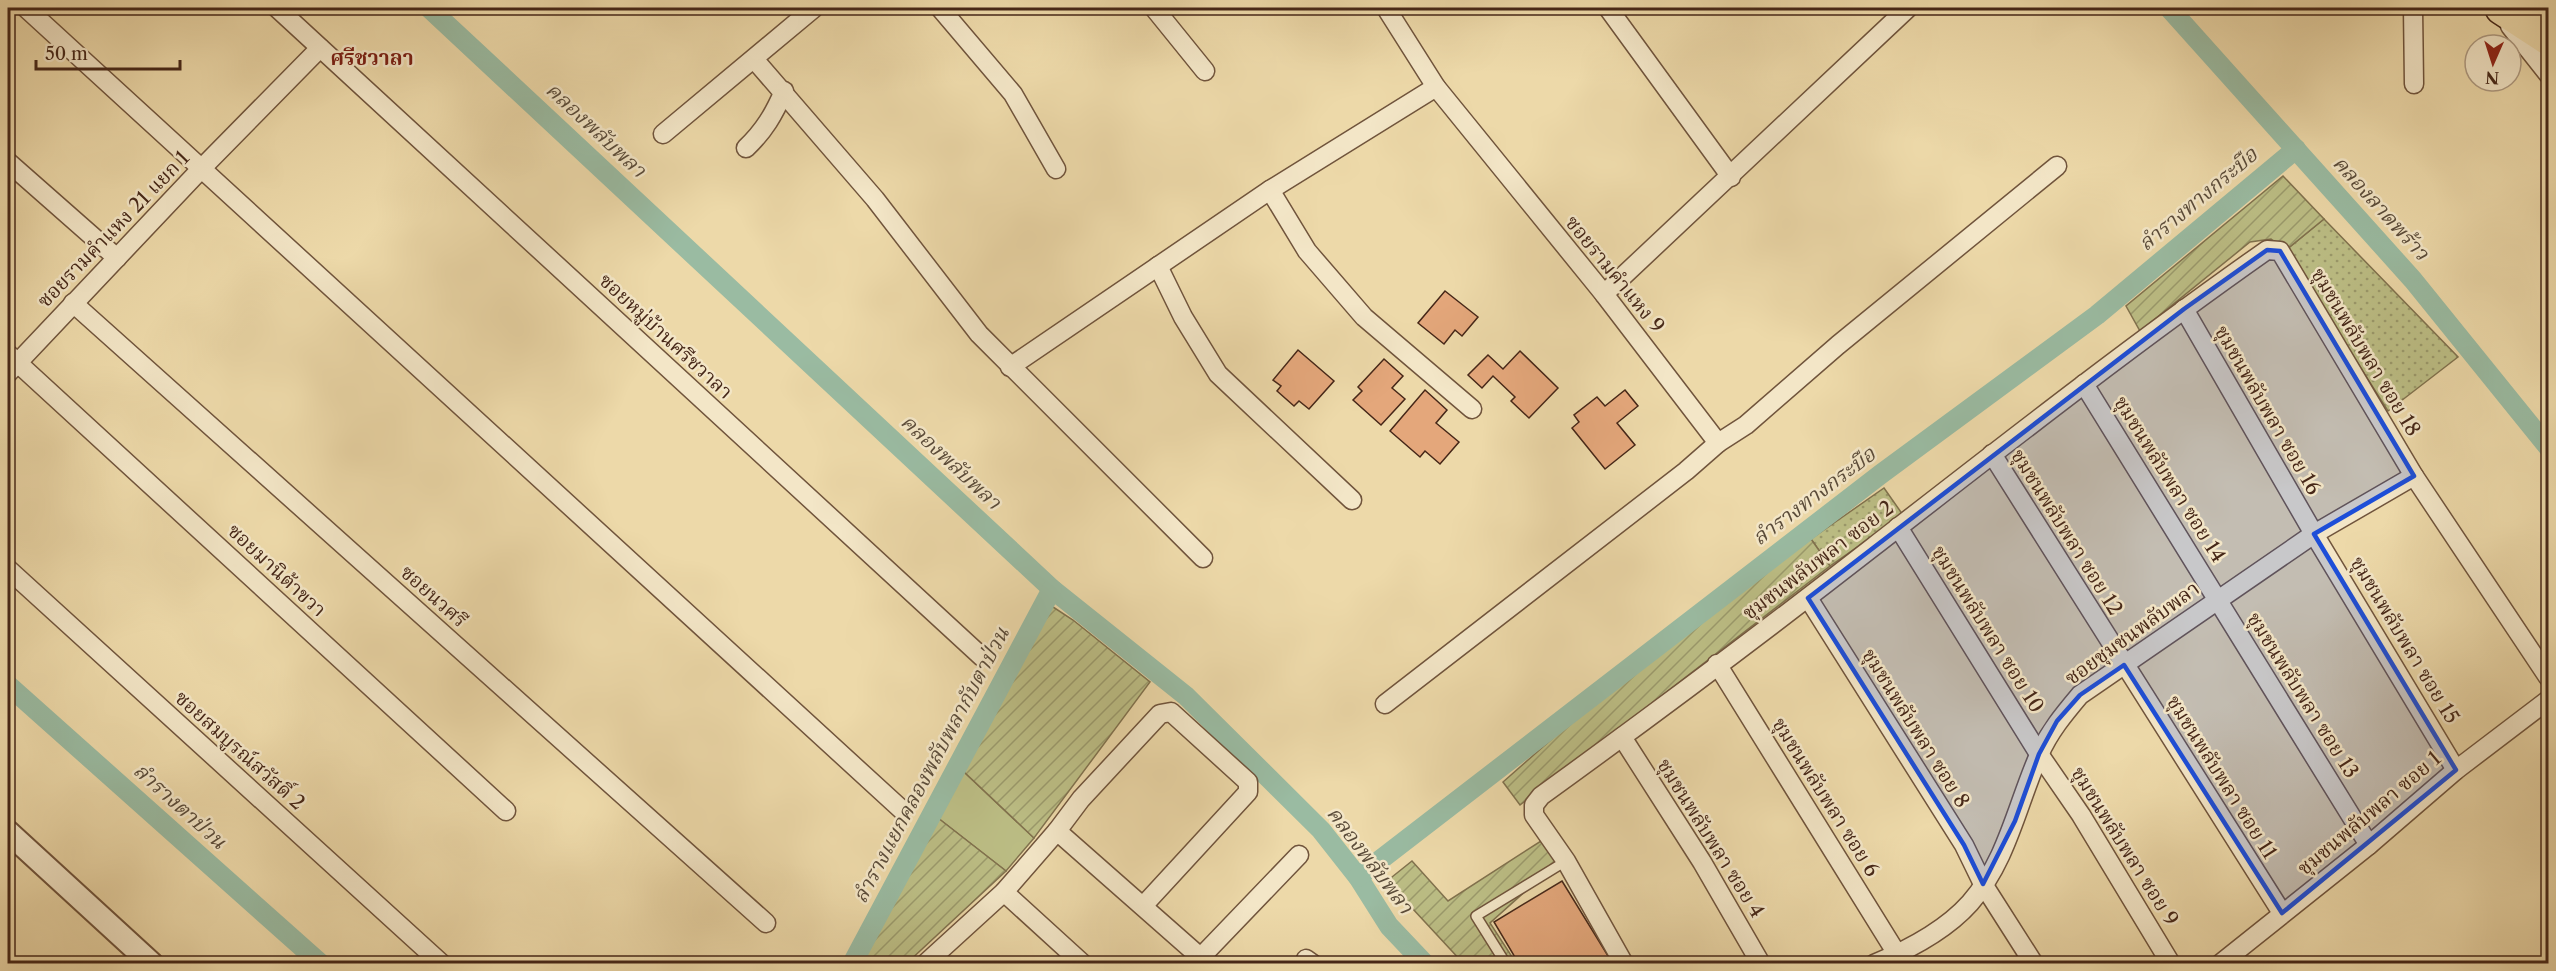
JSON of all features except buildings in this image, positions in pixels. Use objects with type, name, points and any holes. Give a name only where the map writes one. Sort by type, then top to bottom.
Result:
[{"type":"highway","points":[[2502,8],[2548,38]]},
{"type":"street","points":[[26,8],[902,810]]},
{"type":"street","name":"ซอยหมู่บ้านศรีชวาลา","points":[[277,8],[982,657]]},
{"type":"street","points":[[663,134],[814,8]]},
{"type":"street","points":[[940,8],[1013,94],[1056,169]]},
{"type":"street","points":[[1154,8],[1205,71]]},
{"type":"street","name":"ซอยรามคำแหง 9","points":[[1386,8],[1437,87],[1604,294],[1718,443]]},
{"type":"street","points":[[1608,8],[1731,177]]},
{"type":"street","points":[[1604,294],[1731,177],[1908,8]]},
{"type":"street","points":[[2414,8],[2414,84]]},
{"type":"street","points":[[2493,8],[2530,48],[2548,74]]},
{"type":"street","name":"ซอยรามคำแหง 21 แยก 1","points":[[11,363],[73,303],[320,48]]},
{"type":"street","points":[[754,59],[784,91],[910,242],[979,334],[1203,558]]},
{"type":"street","points":[[1010,367],[1270,190],[1437,87]]},
{"type":"street","points":[[746,148],[762,133],[784,91]]},
{"type":"street","points":[[8,162],[117,258]]},
{"type":"street","points":[[1385,704],[1677,478],[1718,443],[1746,425],[1838,345],[2057,166]]},
{"type":"street","points":[[1270,190],[1307,251],[1364,317],[1472,409]]},
{"type":"street","name":"ชุมชนพลับพลา ซอย 2","points":[[1624,963],[1566,861],[1534,815],[1534,805],[1541,796],[1808,598],[1992,454],[2184,309],[2267,250],[2280,251]]},
{"type":"street","name":"ชุมชนพลับพลา ซอย 18","points":[[2280,251],[2414,476],[2548,677]]},
{"type":"street","points":[[1158,266],[1183,317],[1218,374],[1352,500]]},
{"type":"street","name":"ซอยนวศรี","points":[[73,303],[766,923]]},
{"type":"street","name":"ชุมชนพลับพลา ซอย 16","points":[[2184,309],[2314,534]]},
{"type":"street","name":"ซอยมานิต้าขวา","points":[[11,363],[506,811]]},
{"type":"street","name":"ชุมชนพลับพลา ซอย 14","points":[[2084,384],[2217,599]]},
{"type":"street","name":"ชุมชนพลับพลา ซอย 12","points":[[1992,454],[2124,665]]},
{"type":"street","name":"ซอยชุมชนพลับพลา","points":[[1874,963],[1897,954],[1940,929],[1970,904],[1995,866],[2015,821],[2039,754],[2057,721],[2080,695],[2314,534],[2414,476]]},
{"type":"street","name":"ชุมชนพลับพลา ซอย 10","points":[[1898,527],[2039,754]]},
{"type":"street","name":"ชุมชนพลับพลา ซอย 15","points":[[2314,534],[2456,770]]},
{"type":"street","name":"ซอยสมบูรณ์สวัสดิ์ 2","points":[[8,569],[442,963]]},
{"type":"street","name":"ชุมชนพลับพลา ซอย 8","points":[[1808,598],[1964,845],[1983,884],[2034,963]]},
{"type":"street","name":"ชุมชนพลับพลา ซอย 13","points":[[2217,599],[2369,845]]},
{"type":"street","name":"ชุมชนพลับพลา ซอย 6","points":[[1717,664],[1897,954]]},
{"type":"street","name":"ชุมชนพลับพลา ซอย 11","points":[[2124,665],[2282,913]]},
{"type":"street","name":"ชุมชนพลับพลา ซอย 1","points":[[2220,963],[2369,845],[2456,770],[2548,700]]},
{"type":"street","points":[[925,963],[1004,892],[1057,831],[1081,799],[1160,714],[1171,712],[1248,782],[1248,792],[1143,906]]},
{"type":"street","name":"ชุมชนพลับพลา ซอย 4","points":[[1622,737],[1702,862],[1761,963]]},
{"type":"street","name":"ชุมชนพลับพลา ซอย 9","points":[[2039,754],[2081,815],[2171,963]]},
{"type":"street","points":[[1057,831],[1205,960],[1299,855]]},
{"type":"street","points":[[8,834],[152,963]]},
{"type":"street","points":[[1004,892],[1083,963]]},
{"type":"lane","points":[[1506,963],[1476,916],[1566,861]]},
{"type":"highlighted area","points":[[2267,250],[2280,251],[2414,476],[2314,534],[2456,770],[2282,913],[2124,665],[2080,695],[2057,721],[2039,754],[2015,821],[1983,884],[1964,845],[1808,598],[2184,309]]},
{"type":"green space","points":[[2283,176],[2324,219],[2286,250],[2271,239],[2250,242],[2140,331],[2126,306]]},
{"type":"green space","points":[[2324,219],[2458,357],[2388,411],[2286,250]]},
{"type":"green space","points":[[1884,488],[1903,515],[1830,566],[1811,539]]},
{"type":"green space","points":[[1811,539],[1830,566],[1520,805],[1503,782],[1604,693]]},
{"type":"green space","points":[[1050,605],[1073,620],[1150,682],[1034,838],[962,770]]},
{"type":"green space","points":[[962,770],[1034,838],[1006,871],[938,818]]},
{"type":"green space","points":[[938,818],[1006,871],[907,963],[861,963]]},
{"type":"green space","points":[[1541,841],[1559,861],[1490,923],[1516,963],[1463,963],[1387,881],[1412,861],[1448,901]]},
{"type":"waterway","name":"คลองพลับพลา","points":[[429,8],[1052,589],[1186,696],[1321,830],[1358,877],[1389,926],[1425,964]]},
{"type":"waterway","name":"คลองลาดพร้าว","points":[[2169,8],[2413,280],[2548,447]]},
{"type":"waterway","name":"ลำรางทางกระบือ","points":[[1358,877],[1881,474],[2097,315],[2296,149]]},
{"type":"waterway","name":"ลำรางแยกคลองพลับพลากับตาป่วน","points":[[852,964],[1052,589]]},
{"type":"waterway","name":"ลำรางตาป่วน","points":[[8,685],[321,964]]},
{"type":"district","name":"ศรีชวาลา","points":[[372,58]]}]
